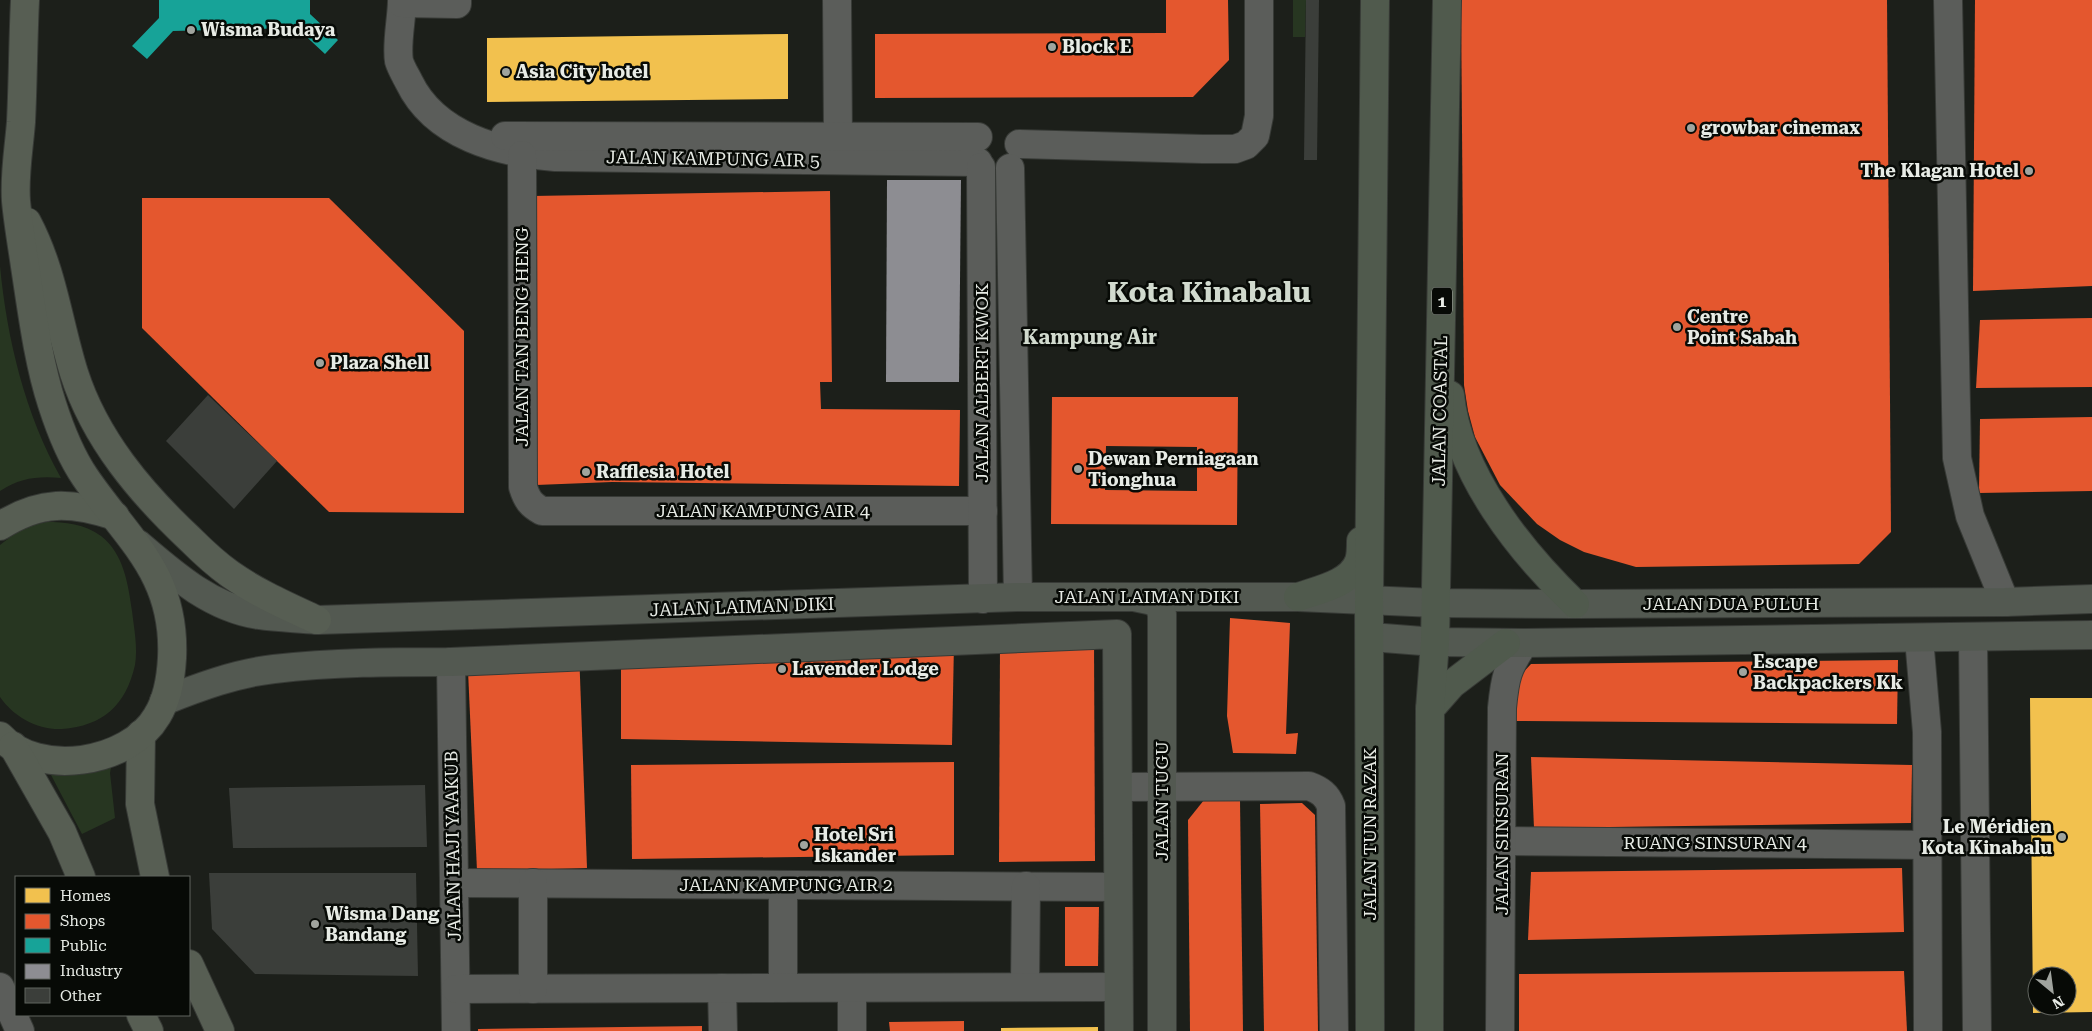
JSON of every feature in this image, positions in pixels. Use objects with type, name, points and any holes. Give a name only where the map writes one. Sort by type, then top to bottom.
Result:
[{"type":"highway","points":[[1371,637],[1369,599],[1375,0]]},
{"type":"highway","name":"JALAN COASTAL","points":[[1435,642],[1448,0]]},
{"type":"highway","points":[[1442,308],[1451,405],[1466,456],[1511,534],[1551,581],[1575,604]]},
{"type":"highway","points":[[1298,597],[1333,585],[1355,569],[1359,560],[1370,462]]},
{"type":"highway","name":"JALAN TUN RAZAK","points":[[1370,1031],[1371,637]]},
{"type":"highway","points":[[1429,1031],[1430,709],[1435,642]]},
{"type":"highway","points":[[1430,709],[1452,684],[1515,643]]},
{"type":"main road","points":[[7,741],[30,756],[44,760],[77,762],[96,757],[124,745],[141,734],[156,718],[164,701],[172,658],[170,628],[164,594],[150,563],[137,542],[84,475],[63,436],[51,402],[31,307],[16,201],[25,0]]},
{"type":"main road","points":[[16,201],[41,248],[74,373],[89,413],[135,482],[165,516],[228,573],[255,590],[317,620]]},
{"type":"main road","points":[[0,526],[21,514],[51,506],[83,506],[115,516]]},
{"type":"main road","points":[[141,734],[140,804],[155,876]]},
{"type":"main road","points":[[7,741],[62,832],[82,876]]},
{"type":"main road","points":[[190,966],[220,1031]]},
{"type":"main road","points":[[142,1016],[149,1031]]},
{"type":"street","points":[[402,2],[456,4],[456,0]]},
{"type":"street","points":[[837,0],[838,137]]},
{"type":"street","points":[[454,128],[522,137],[838,137],[979,155],[995,172],[1015,156],[1203,148],[1235,149],[1246,145],[1255,136],[1259,116],[1259,0]]},
{"type":"street","points":[[1948,0],[1957,458],[1970,516],[2005,602]]},
{"type":"street","name":"JALAN KAMPUNG AIR 5","points":[[402,2],[399,61],[414,94],[426,109],[439,120],[497,149],[522,155],[555,157],[979,155]]},
{"type":"street","points":[[979,155],[988,128],[1001,127],[1012,133],[1015,156]]},
{"type":"street","name":"JALAN TAN BENG HENG","points":[[522,155],[523,487],[530,504],[542,512]]},
{"type":"street","name":"JALAN ALBERT KWOK","points":[[979,155],[983,599]]},
{"type":"street","name":"JALAN ALBERT KWOK","points":[[1015,156],[1018,597]]},
{"type":"street","name":"JALAN KAMPUNG AIR 4","points":[[542,512],[983,511]]},
{"type":"street","name":"JALAN LAIMAN DIKI","points":[[137,542],[180,581],[217,601],[258,615],[317,620],[1018,597],[1128,596],[1369,599]]},
{"type":"street","name":"JALAN TUGU","points":[[1128,596],[1158,602],[1162,614],[1162,1031]]},
{"type":"street","name":"JALAN DUA PULUH","points":[[1369,599],[1435,603],[1575,604],[2005,602],[2092,599]]},
{"type":"street","name":"JALAN LAIMAN DIKI","points":[[164,701],[206,684],[273,669],[359,663],[451,662],[1117,634],[1118,787]]},
{"type":"street","name":"JALAN DUA PULUH","points":[[1371,637],[1435,642],[1515,643],[2092,635]]},
{"type":"street","points":[[1974,637],[1977,1031]]},
{"type":"street","points":[[1919,638],[1927,732],[1928,1031]]},
{"type":"street","name":"JALAN SINSURAN","points":[[1500,1031],[1504,681],[1515,643]]},
{"type":"street","name":"JALAN HAJI YAAKUB","points":[[451,662],[456,1031]]},
{"type":"street","points":[[1119,1031],[1118,787],[1309,786],[1319,790],[1331,806],[1334,1031]]},
{"type":"street","name":"RUANG SINSURAN 4","points":[[1502,841],[1928,845]]},
{"type":"street","name":"JALAN KAMPUNG AIR 2","points":[[454,883],[1118,887]]},
{"type":"street","points":[[533,883],[533,989]]},
{"type":"street","points":[[783,885],[783,988]]},
{"type":"street","points":[[1025,987],[1026,886]]},
{"type":"street","points":[[456,989],[1118,987]]},
{"type":"street","points":[[0,988],[14,1029]]},
{"type":"street","points":[[722,988],[722,1031]]},
{"type":"street","points":[[852,988],[852,1031]]},
{"type":"green space","points":[[1293,0],[1306,0],[1305,37],[1293,37]]},
{"type":"green space","points":[[0,266],[7,321],[20,375],[37,428],[61,478],[29,479],[15,483],[0,491]]},
{"type":"green space","points":[[46,522],[82,526],[95,532],[109,543],[124,570],[135,638],[135,665],[126,691],[119,702],[101,718],[77,727],[62,729],[35,725],[27,721],[12,711],[0,697],[0,545],[22,528]]},
{"type":"green space","points":[[113,757],[110,773],[115,818],[82,834],[50,773],[67,773]]},
{"type":"building: Homes","points":[[788,34],[788,99],[487,102],[487,38]]},
{"type":"building: Homes","name":"Le Méridien Kota Kinabalu","points":[[2030,698],[2092,698],[2092,1012],[2077,1012],[2077,966],[2033,966]]},
{"type":"building: Homes","points":[[1098,1027],[1098,1031],[1001,1031],[1001,1028]]},
{"type":"building: Shops","name":"Block E","points":[[1166,0],[1228,0],[1229,60],[1193,97],[875,98],[875,34],[1166,33]]},
{"type":"building: Shops","name":"Centre Point Sabah","points":[[1461,0],[1887,0],[1891,532],[1859,564],[1636,567],[1584,552],[1560,540],[1537,524],[1500,485],[1475,437],[1464,385]]},
{"type":"building: Shops","points":[[1975,0],[2092,0],[2092,286],[1973,291]]},
{"type":"building: Shops","points":[[830,191],[832,382],[820,382],[821,409],[960,410],[959,486],[612,482],[536,485],[532,196]]},
{"type":"building: Shops","name":"Plaza Shell","points":[[142,198],[329,198],[464,331],[464,513],[329,512],[142,328]]},
{"type":"building: Shops","points":[[2092,318],[2092,387],[1976,388],[1980,320]]},
{"type":"building: Shops","name":"Dewan Perniagaan Tionghua","points":[[1052,397],[1238,397],[1237,525],[1051,524]],"holes":[[[1106,446],[1197,447],[1197,491],[1105,490]]]},
{"type":"building: Shops","points":[[2092,417],[2092,491],[1979,493],[1980,419]]},
{"type":"building: Shops","points":[[1230,618],[1290,623],[1286,734],[1298,733],[1296,754],[1233,753],[1227,716]]},
{"type":"building: Shops","points":[[621,641],[954,643],[952,745],[621,739]]},
{"type":"building: Shops","points":[[1094,643],[1095,861],[999,862],[1000,645]]},
{"type":"building: Shops","points":[[467,648],[579,650],[587,868],[477,871]]},
{"type":"building: Shops","points":[[1898,660],[1897,724],[1514,721],[1518,678],[1531,664]]},
{"type":"building: Shops","points":[[1531,757],[1912,765],[1911,823],[1534,828]]},
{"type":"building: Shops","points":[[954,762],[954,855],[632,859],[631,765]]},
{"type":"building: Shops","points":[[1204,800],[1240,800],[1243,1031],[1190,1031],[1188,820]]},
{"type":"building: Shops","points":[[1302,803],[1315,815],[1318,1031],[1264,1031],[1260,804]]},
{"type":"building: Shops","points":[[1902,868],[1904,932],[1528,940],[1531,872]]},
{"type":"building: Shops","points":[[1065,907],[1099,907],[1098,966],[1065,966]]},
{"type":"building: Shops","points":[[1904,971],[1907,1031],[1519,1031],[1519,974]]},
{"type":"building: Shops","points":[[964,1021],[964,1031],[890,1031],[889,1022]]},
{"type":"building: Shops","points":[[702,1026],[702,1031],[478,1031],[478,1029]]},
{"type":"building: Public","name":"Wisma Budaya","points":[[159,0],[310,0],[310,14],[338,40],[325,54],[297,28],[173,31],[147,59],[132,46],[159,18]]},
{"type":"building: Industry","points":[[887,180],[961,180],[959,382],[886,382]]},
{"type":"building: Other","points":[[1306,0],[1319,0],[1317,160],[1304,160]]},
{"type":"building: Other","points":[[208,395],[277,461],[234,509],[166,441]]},
{"type":"building: Other","points":[[425,785],[427,847],[233,848],[229,788]]},
{"type":"building: Other","name":"Wisma Dang Bandang","points":[[209,873],[416,873],[418,976],[255,974],[212,929]]},
{"type":"place","name":"Wisma Budaya","points":[[191,30]]},
{"type":"place","name":"Block E","points":[[1052,47]]},
{"type":"place","name":"Asia City hotel","points":[[506,72]]},
{"type":"place","name":"growbar cinemax","points":[[1691,128]]},
{"type":"place","name":"The Klagan Hotel","points":[[2029,171]]},
{"type":"place","name":"Centre Point Sabah","points":[[1677,327]]},
{"type":"place","name":"Plaza Shell","points":[[320,363]]},
{"type":"place","name":"Dewan Perniagaan Tionghua","points":[[1078,469]]},
{"type":"place","name":"Rafflesia Hotel","points":[[586,472]]},
{"type":"place","name":"Lavender Lodge","points":[[782,669]]},
{"type":"place","name":"Escape Backpackers Kk","points":[[1743,672]]},
{"type":"place","name":"Le Méridien Kota Kinabalu","points":[[2062,837]]},
{"type":"place","name":"Hotel Sri Iskander","points":[[804,845]]},
{"type":"place","name":"Wisma Dang Bandang","points":[[315,924]]},
{"type":"district","name":"Kota Kinabalu","points":[[1209,292]]},
{"type":"district","name":"Kampung Air","points":[[1090,337]]}]
